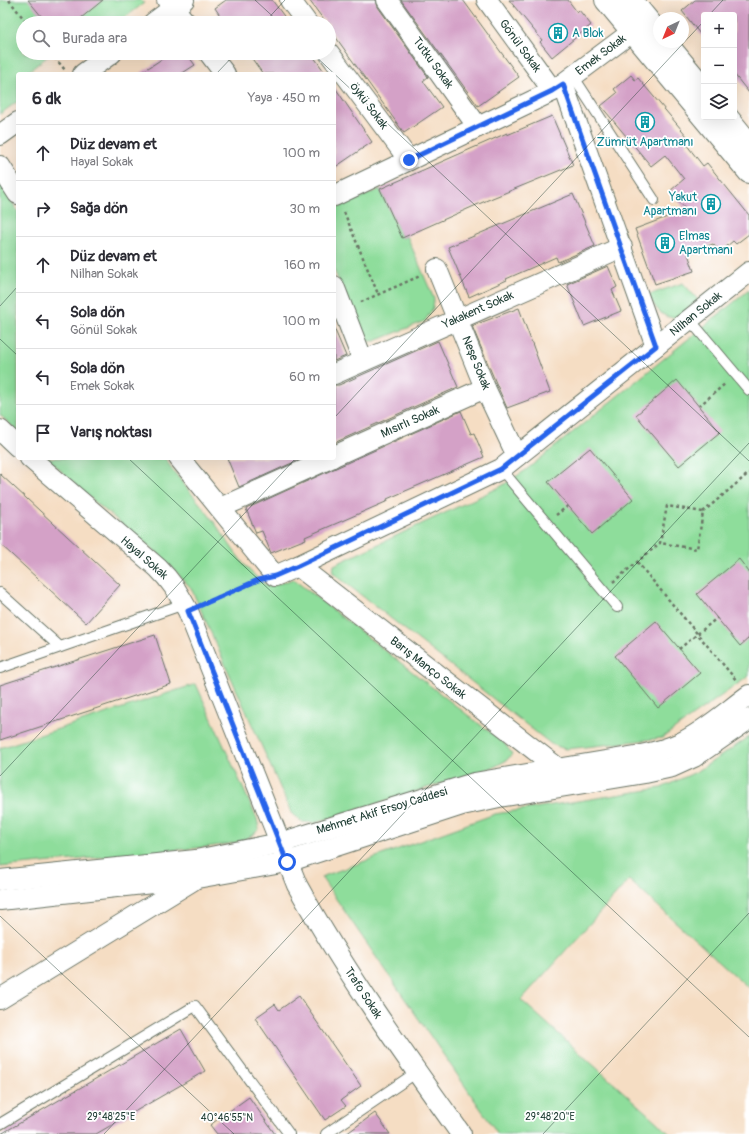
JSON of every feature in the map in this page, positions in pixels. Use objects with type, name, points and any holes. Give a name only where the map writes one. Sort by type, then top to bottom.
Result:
[{"type":"main road","points":[[606,0],[749,172]]},
{"type":"main road","points":[[631,0],[653,27]]},
{"type":"main road","points":[[670,48],[701,85]]},
{"type":"main road","points":[[729,120],[749,144]]},
{"type":"street","points":[[290,0],[302,16]]},
{"type":"street","name":"Tutku Sokak","points":[[387,0],[478,127]]},
{"type":"street","name":"Gönül Sokak","points":[[487,0],[563,84],[656,346]]},
{"type":"street","points":[[165,16],[178,8]]},
{"type":"street","name":"Emek Sokak","points":[[336,195],[478,127],[563,84],[632,32]]},
{"type":"street","points":[[86,72],[102,60]]},
{"type":"street","points":[[214,60],[223,72]]},
{"type":"street","name":"öykü Sokak","points":[[334,60],[409,160]]},
{"type":"street","points":[[0,135],[16,123]]},
{"type":"street","points":[[0,166],[16,191]]},
{"type":"street","name":"Yakakent Sokak","points":[[336,373],[622,247]]},
{"type":"street","name":"Neşe Sokak","points":[[437,269],[485,388],[517,456]]},
{"type":"street","name":"Nilhan Sokak","points":[[275,576],[501,469],[749,272]]},
{"type":"street","points":[[336,291],[363,361]]},
{"type":"street","name":"Mısırlı Sokak","points":[[336,455],[485,388]]},
{"type":"street","points":[[0,430],[16,445]]},
{"type":"street","name":"Hayal Sokak","points":[[32,460],[158,568],[170,580],[178,592],[186,608],[280,843]]},
{"type":"street","points":[[181,460],[275,576]]},
{"type":"street","points":[[220,508],[327,460]]},
{"type":"street","name":"Barış Manço Sokak","points":[[298,566],[558,769]]},
{"type":"street","name":"Mehmet Akif Ersoy Caddesi","points":[[0,900],[196,869],[474,783],[641,755],[665,749],[700,731],[744,689]]},
{"type":"street","name":"Mehmet Akif Ersoy Caddesi","points":[[0,880],[196,869],[287,862],[462,805],[499,797],[645,773],[672,767],[694,757],[749,718]]},
{"type":"street","name":"Trafo Sokak","points":[[280,843],[297,885],[350,974],[461,1134]]},
{"type":"street","points":[[0,1000],[196,869]]},
{"type":"lane","points":[[563,84],[654,200]]},
{"type":"lane","points":[[690,320],[749,390]]},
{"type":"lane","points":[[501,469],[617,607]]},
{"type":"lane","points":[[0,593],[60,647]]},
{"type":"lane","points":[[0,668],[60,647],[186,608]]},
{"type":"lane","points":[[0,1124],[195,1006],[289,1134]]},
{"type":"lane","points":[[326,1134],[417,1072]]},
{"type":"path","points":[[9,0],[22,16]]},
{"type":"path","points":[[57,60],[66,72]]},
{"type":"path","points":[[336,197],[378,294]]},
{"type":"path","points":[[343,309],[437,269]]},
{"type":"path","points":[[699,406],[736,375]]},
{"type":"path","points":[[660,543],[697,549],[703,512],[749,473]]},
{"type":"path","points":[[603,590],[660,543],[667,506],[703,512]]},
{"type":"path","points":[[637,562],[744,689]]},
{"type":"path","points":[[186,608],[258,580],[275,576]]},
{"type":"path","points":[[679,648],[717,618]]},
{"type":"green space","points":[[0,0],[141,0],[144,3],[127,16],[16,16],[16,60],[43,60],[28,72],[16,72],[16,102],[0,114]]},
{"type":"green space","points":[[0,181],[16,209],[16,430],[0,415]]},
{"type":"green space","points":[[380,189],[402,238],[407,236],[434,299],[433,308],[425,321],[375,341],[368,341],[364,338],[336,275],[336,208]]},
{"type":"green space","points":[[683,283],[698,300],[685,312],[678,316],[670,317],[662,314],[652,303],[648,295]]},
{"type":"green space","points":[[749,290],[749,676],[662,738],[565,749],[551,744],[333,573],[334,565],[500,487],[526,470]]},
{"type":"green space","points":[[49,460],[166,460],[203,507],[236,554],[259,580],[269,587],[293,579],[505,744],[512,754],[507,760],[494,767],[314,823],[302,822],[292,814],[191,588],[161,556],[95,502]]},
{"type":"green space","points":[[196,684],[257,819],[259,829],[254,834],[248,838],[228,844],[207,847],[0,867],[0,748]]},
{"type":"green space","points":[[749,737],[749,988],[629,880],[521,1000],[670,1134],[498,1134],[321,877],[495,814],[661,788],[698,771]]},
{"type":"building","points":[[28,0],[103,0],[84,16],[41,16]]},
{"type":"building","points":[[226,0],[272,0],[284,16],[220,16],[215,8]]},
{"type":"building","points":[[309,0],[376,0],[378,7],[428,77],[423,81],[442,107],[404,133],[336,38],[336,16],[321,16]]},
{"type":"building","points":[[401,0],[463,0],[519,77],[478,106]]},
{"type":"building","name":"A Blok","points":[[509,0],[568,0],[577,12],[579,10],[591,25],[552,57],[540,42],[542,40]]},
{"type":"building","points":[[695,0],[749,0],[749,93],[737,78],[737,12],[701,12],[701,35],[689,20],[689,12],[682,11]]},
{"type":"building","points":[[160,60],[191,60],[195,65],[184,72],[142,72]]},
{"type":"building","points":[[253,60],[316,60],[325,72],[262,72]]},
{"type":"building","points":[[631,75],[635,80],[638,78],[687,136],[683,139],[703,166],[707,163],[749,215],[749,234],[736,244],[733,241],[720,252],[713,244],[688,254],[694,271],[655,284],[635,229],[686,210],[670,191],[684,179],[665,155],[651,166],[601,106],[617,93],[614,89]]},
{"type":"building","points":[[336,89],[372,142],[336,167]]},
{"type":"building","points":[[552,116],[573,165],[490,199],[402,238],[380,189],[507,133],[507,135]]},
{"type":"building","points":[[573,194],[595,246],[558,262],[556,257],[469,297],[448,247]]},
{"type":"building","points":[[608,266],[617,287],[612,290],[621,311],[584,326],[567,284]]},
{"type":"building","points":[[519,308],[550,392],[507,408],[472,326]]},
{"type":"building","points":[[336,333],[346,356],[336,360]]},
{"type":"building","points":[[438,341],[458,387],[336,442],[336,385]]},
{"type":"building","points":[[677,380],[720,432],[679,466],[636,415]]},
{"type":"building","points":[[461,411],[471,434],[474,433],[484,457],[387,499],[388,501],[305,537],[306,539],[271,553],[262,531],[256,533],[246,509]]},
{"type":"building","points":[[590,448],[633,499],[592,534],[548,482]]},
{"type":"building","points":[[228,460],[299,460],[239,487]]},
{"type":"building","points":[[0,474],[120,585],[86,623],[0,544]]},
{"type":"building","points":[[739,559],[749,572],[749,638],[740,646],[697,594]]},
{"type":"building","points":[[656,621],[700,673],[658,708],[615,656]]},
{"type":"building","points":[[155,635],[171,684],[0,740],[0,685]]},
{"type":"building","points":[[299,996],[361,1086],[341,1100],[346,1106],[325,1120],[255,1018],[275,1004],[279,1010]]},
{"type":"building","points":[[181,1029],[205,1071],[96,1134],[1,1134]]},
{"type":"building","points":[[249,1097],[275,1134],[217,1134],[210,1125]]},
{"type":"building","points":[[375,1113],[390,1134],[346,1134]]},
{"type":"place","name":"A Blok","points":[[558,33]]},
{"type":"place","name":"Zümrüt Apartmanı","points":[[645,122]]},
{"type":"place","name":"Yakut Apartmanı","points":[[711,204]]},
{"type":"place","name":"Elmas Apartmanı","points":[[665,243]]},
{"type":"route","points":[[287,862],[188,611],[258,580],[275,576],[298,566],[501,469],[656,346],[563,84],[552,91],[409,160]]}]
